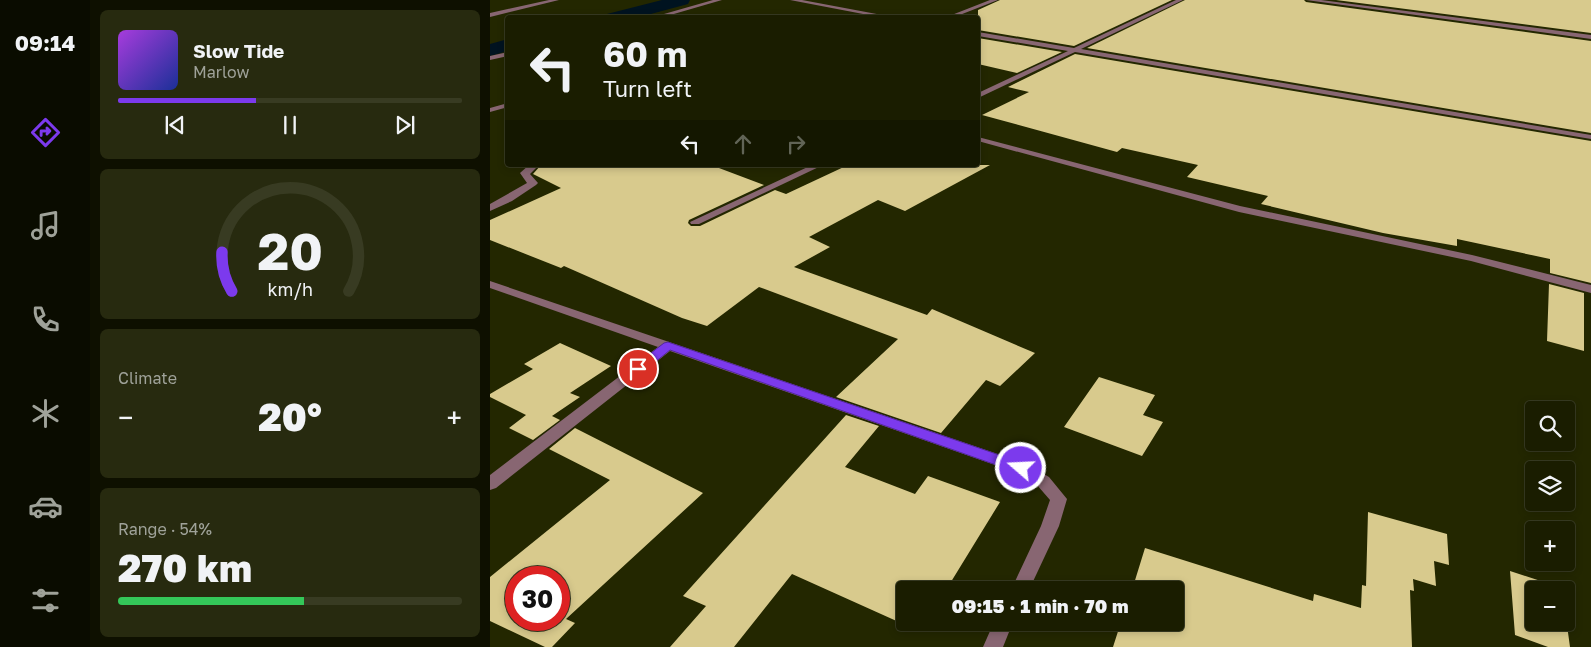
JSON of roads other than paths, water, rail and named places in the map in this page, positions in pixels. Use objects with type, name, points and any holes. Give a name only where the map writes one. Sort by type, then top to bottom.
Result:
[{"type":"street","points":[[490,15],[556,0]]},
{"type":"street","points":[[663,15],[719,0]]},
{"type":"street","points":[[793,0],[879,15]]},
{"type":"street","points":[[954,15],[995,0]]},
{"type":"street","points":[[980,95],[1180,0]]},
{"type":"street","points":[[1308,0],[1591,37]]},
{"type":"street","points":[[980,34],[1591,137]]},
{"type":"street","points":[[490,58],[505,55]]},
{"type":"street","points":[[490,110],[505,106]]},
{"type":"street","points":[[980,140],[1239,209],[1472,258],[1591,290]]},
{"type":"street","points":[[490,208],[509,199],[533,183],[527,178],[525,173],[532,167]]},
{"type":"street","points":[[695,222],[815,167]]},
{"type":"street","points":[[490,284],[1021,468],[1043,481],[1059,499],[1050,526],[1024,581]]},
{"type":"street","points":[[490,484],[668,346]]},
{"type":"street","points":[[993,647],[1000,631]]},
{"type":"waterway","points":[[624,15],[682,0]]},
{"type":"waterway","points":[[490,50],[505,46]]}]
